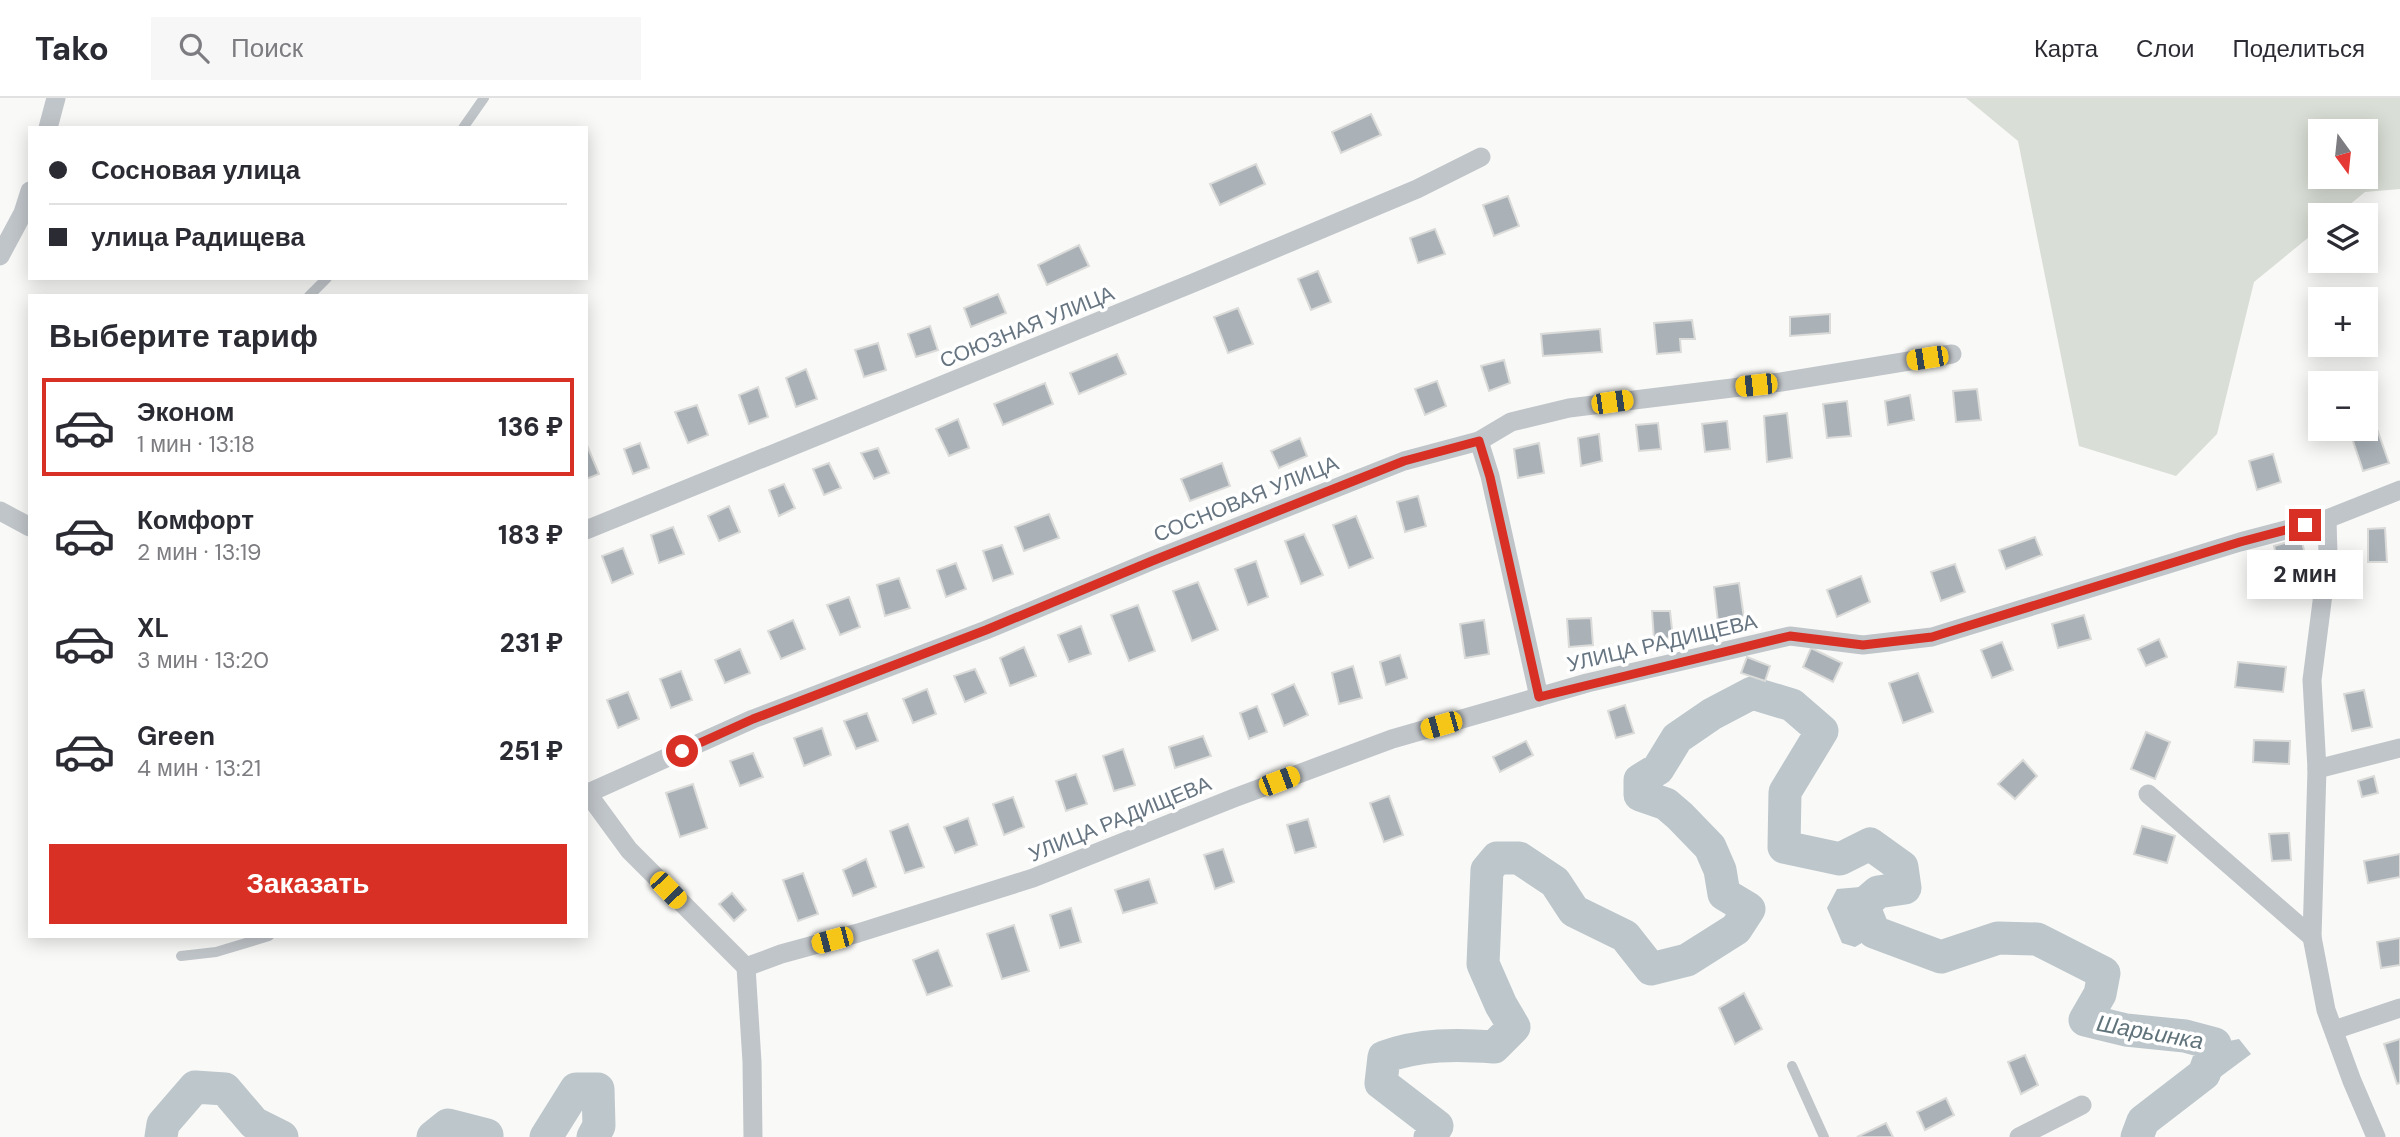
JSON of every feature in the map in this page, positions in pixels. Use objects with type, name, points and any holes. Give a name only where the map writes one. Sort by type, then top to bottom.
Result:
[{"type":"street","points":[[49,126],[56,98]]},
{"type":"street","name":"СОЮЗНАЯ УЛИЦА","points":[[588,529],[1182,288],[1416,189],[1481,157]]},
{"type":"street","points":[[0,256],[23,213],[28,197]]},
{"type":"street","name":"СОСНОВАЯ УЛИЦА","points":[[588,794],[753,719],[986,630],[1404,461],[1479,441],[1511,422],[1569,408],[1781,383],[1952,354]]},
{"type":"street","points":[[1479,441],[1490,477],[1539,697]]},
{"type":"street","name":"УЛИЦА РАДИЩЕВА","points":[[746,967],[1033,878],[1392,738],[1539,697],[1790,636],[1863,645],[1932,637],[2240,542],[2327,519],[2400,489]]},
{"type":"street","points":[[0,511],[28,526]]},
{"type":"street","points":[[2327,519],[2328,555],[2312,680],[2317,769],[2312,937],[2326,1010],[2376,1137]]},
{"type":"street","points":[[2317,769],[2400,748]]},
{"type":"street","points":[[2148,794],[2312,937]]},
{"type":"street","points":[[588,795],[629,850],[746,967],[753,1137]]},
{"type":"street","points":[[2334,1030],[2400,1008]]},
{"type":"street","points":[[2019,1137],[2082,1105]]},
{"type":"lane","points":[[464,126],[484,98]]},
{"type":"lane","points":[[311,294],[325,280]]},
{"type":"lane","points":[[181,956],[216,952],[262,938]]},
{"type":"lane","points":[[1791,1066],[1824,1137]]},
{"type":"shaded area","points":[[1966,98],[2400,98],[2400,189],[2365,192],[2352,203],[2308,203],[2308,238],[2254,282],[2217,434],[2176,476],[2079,446],[2018,141]]},
{"type":"shaded area","points":[[1872,886],[1875,905],[1863,905],[1870,938],[1855,947],[1842,943],[1827,908],[1837,889]]},
{"type":"shaded area","points":[[2239,1039],[2251,1054],[2220,1077],[2198,1061],[2204,1046]]},
{"type":"building","points":[[1371,114],[1381,135],[1341,153],[1332,132]]},
{"type":"building","points":[[1256,164],[1265,184],[1220,205],[1210,184]]},
{"type":"building","points":[[1508,196],[1519,226],[1494,236],[1483,205]]},
{"type":"building","points":[[1435,229],[1445,254],[1418,263],[1410,238]]},
{"type":"building","points":[[1079,245],[1089,266],[1047,285],[1038,265]]},
{"type":"building","points":[[1318,271],[1331,302],[1311,310],[1298,279]]},
{"type":"building","points":[[998,294],[1006,313],[971,327],[964,308]]},
{"type":"building","points":[[1238,308],[1253,344],[1228,353],[1214,317]]},
{"type":"building","points":[[1830,314],[1830,333],[1790,336],[1790,317]]},
{"type":"building","points":[[1692,320],[1695,339],[1680,339],[1681,352],[1657,354],[1654,323]]},
{"type":"building","points":[[930,326],[938,350],[916,357],[908,334]]},
{"type":"building","points":[[1600,329],[1602,352],[1543,356],[1541,334]]},
{"type":"building","points":[[878,343],[886,370],[864,377],[855,350]]},
{"type":"building","points":[[1117,354],[1126,374],[1079,394],[1070,373]]},
{"type":"building","points":[[1504,360],[1510,383],[1489,391],[1481,366]]},
{"type":"building","points":[[806,369],[817,399],[796,407],[786,378]]},
{"type":"building","points":[[1437,381],[1446,406],[1425,415],[1415,389]]},
{"type":"building","points":[[1045,383],[1053,404],[1003,425],[994,404]]},
{"type":"building","points":[[758,387],[768,417],[749,424],[739,395]]},
{"type":"building","points":[[1977,389],[1981,420],[1956,422],[1953,391]]},
{"type":"building","points":[[1910,395],[1914,420],[1888,425],[1885,401]]},
{"type":"building","points":[[1847,401],[1851,436],[1827,438],[1823,404]]},
{"type":"building","points":[[697,405],[708,435],[688,443],[675,412]]},
{"type":"building","points":[[1787,413],[1792,458],[1767,462],[1764,416]]},
{"type":"building","points":[[958,419],[969,448],[949,456],[936,429]]},
{"type":"building","points":[[1727,421],[1730,449],[1705,452],[1702,424]]},
{"type":"building","points":[[1658,423],[1661,449],[1639,451],[1636,425]]},
{"type":"building","points":[[2378,432],[2389,463],[2363,471],[2353,441],[2378,441]]},
{"type":"building","points":[[1599,434],[1602,461],[1581,466],[1578,438]]},
{"type":"building","points":[[1300,438],[1307,456],[1279,468],[1271,451]]},
{"type":"building","points":[[640,443],[649,468],[633,474],[624,449]]},
{"type":"building","points":[[1539,443],[1544,473],[1518,478],[1514,449]]},
{"type":"building","points":[[588,448],[599,474],[588,478]]},
{"type":"building","points":[[878,448],[889,473],[874,479],[861,453]]},
{"type":"building","points":[[2273,454],[2281,482],[2257,490],[2249,461]]},
{"type":"building","points":[[829,463],[841,488],[824,495],[813,469]]},
{"type":"building","points":[[1222,463],[1230,486],[1190,501],[1181,479]]},
{"type":"building","points":[[784,484],[795,508],[779,516],[769,490]]},
{"type":"building","points":[[1418,496],[1426,526],[1405,532],[1397,502]]},
{"type":"building","points":[[729,506],[740,532],[719,541],[708,516]]},
{"type":"building","points":[[1049,514],[1059,538],[1024,551],[1015,527]]},
{"type":"building","points":[[1356,516],[1373,558],[1349,568],[1333,525]]},
{"type":"building","points":[[673,527],[684,554],[659,563],[651,535]]},
{"type":"building","points":[[2385,528],[2387,562],[2368,562],[2368,529]]},
{"type":"building","points":[[1304,534],[1323,575],[1301,584],[1285,541]]},
{"type":"building","points":[[2035,537],[2042,555],[2006,569],[1999,550]]},
{"type":"building","points":[[2301,538],[2310,574],[2283,583],[2274,546]]},
{"type":"building","points":[[1002,545],[1013,574],[993,581],[983,551]]},
{"type":"building","points":[[623,548],[633,574],[612,583],[602,556]]},
{"type":"building","points":[[1256,561],[1268,597],[1248,605],[1235,569]]},
{"type":"building","points":[[956,563],[966,589],[946,597],[937,570]]},
{"type":"building","points":[[1955,564],[1965,592],[1941,601],[1931,572]]},
{"type":"building","points":[[1861,576],[1870,602],[1837,617],[1827,590]]},
{"type":"building","points":[[899,578],[910,608],[885,616],[877,585]]},
{"type":"building","points":[[1198,582],[1218,630],[1192,641],[1173,591]]},
{"type":"building","points":[[1739,583],[1744,618],[1718,622],[1714,587]]},
{"type":"building","points":[[849,597],[860,627],[840,635],[827,605]]},
{"type":"building","points":[[1138,605],[1155,651],[1129,661],[1111,615]]},
{"type":"building","points":[[1652,611],[1670,611],[1673,638],[1654,640]]},
{"type":"building","points":[[2084,615],[2091,639],[2058,648],[2052,624]]},
{"type":"building","points":[[1591,618],[1593,645],[1569,647],[1567,619]]},
{"type":"building","points":[[793,620],[805,649],[781,659],[768,631]]},
{"type":"building","points":[[1484,620],[1489,654],[1465,658],[1460,624]]},
{"type":"building","points":[[1081,626],[1091,654],[1069,662],[1058,635]]},
{"type":"building","points":[[2159,639],[2167,657],[2146,666],[2138,649]]},
{"type":"building","points":[[2002,642],[2013,670],[1992,678],[1981,650]]},
{"type":"building","points":[[1024,647],[1036,676],[1010,686],[1000,658]]},
{"type":"building","points":[[1811,648],[1842,663],[1833,682],[1803,667]]},
{"type":"building","points":[[740,649],[750,673],[725,683],[715,660]]},
{"type":"building","points":[[1400,655],[1407,678],[1386,685],[1380,662]]},
{"type":"building","points":[[1747,657],[1770,666],[1765,681],[1741,673]]},
{"type":"building","points":[[2238,662],[2286,667],[2283,692],[2235,687]]},
{"type":"building","points":[[1353,666],[1362,698],[1339,704],[1332,673]]},
{"type":"building","points":[[975,669],[986,693],[965,702],[954,676]]},
{"type":"building","points":[[681,671],[692,700],[671,708],[660,679]]},
{"type":"building","points":[[1918,673],[1933,712],[1903,723],[1889,683]]},
{"type":"building","points":[[1294,684],[1308,715],[1284,726],[1272,694]]},
{"type":"building","points":[[927,689],[936,714],[913,723],[903,699]]},
{"type":"building","points":[[2364,690],[2372,727],[2352,731],[2344,694]]},
{"type":"building","points":[[628,692],[639,719],[618,728],[607,700]]},
{"type":"building","points":[[1625,705],[1634,733],[1616,738],[1608,711]]},
{"type":"building","points":[[1257,706],[1267,732],[1249,739],[1240,713]]},
{"type":"building","points":[[867,713],[878,741],[856,749],[844,721]]},
{"type":"building","points":[[822,728],[831,755],[804,766],[794,738]]},
{"type":"building","points":[[2146,732],[2170,742],[2155,779],[2131,769]]},
{"type":"building","points":[[1203,736],[1211,756],[1175,768],[1169,747]]},
{"type":"building","points":[[2254,740],[2290,741],[2289,764],[2253,762]]},
{"type":"building","points":[[1526,741],[1533,755],[1500,772],[1493,757]]},
{"type":"building","points":[[1123,749],[1135,785],[1114,791],[1103,756]]},
{"type":"building","points":[[753,753],[763,777],[740,786],[730,761]]},
{"type":"building","points":[[2023,760],[2037,776],[2015,799],[1998,784]]},
{"type":"building","points":[[1076,774],[1087,804],[1066,811],[1056,781]]},
{"type":"building","points":[[2374,776],[2378,793],[2362,797],[2358,781]]},
{"type":"building","points":[[693,784],[707,828],[680,837],[666,793]]},
{"type":"building","points":[[1389,796],[1403,835],[1384,842],[1370,803]]},
{"type":"building","points":[[1013,797],[1024,827],[1004,835],[993,804]]},
{"type":"building","points":[[968,818],[977,845],[955,853],[944,827]]},
{"type":"building","points":[[1308,819],[1316,847],[1295,853],[1287,825]]},
{"type":"building","points":[[908,824],[924,867],[905,873],[890,831]]},
{"type":"building","points":[[2142,826],[2175,836],[2167,863],[2134,854]]},
{"type":"building","points":[[2289,833],[2291,860],[2272,861],[2269,834]]},
{"type":"building","points":[[1223,849],[1234,882],[1215,889],[1204,855]]},
{"type":"building","points":[[2400,854],[2400,877],[2368,883],[2364,861]]},
{"type":"building","points":[[866,859],[876,887],[853,896],[843,870]]},
{"type":"building","points":[[803,873],[818,914],[798,921],[783,880]]},
{"type":"building","points":[[1149,879],[1157,903],[1123,913],[1115,890]]},
{"type":"building","points":[[732,893],[746,910],[734,921],[719,904]]},
{"type":"building","points":[[1071,908],[1081,942],[1060,948],[1050,915]]},
{"type":"building","points":[[1014,925],[1029,971],[1002,979],[987,934]]},
{"type":"building","points":[[2400,938],[2400,965],[2381,968],[2377,942]]},
{"type":"building","points":[[938,950],[952,986],[927,995],[913,960]]},
{"type":"building","points":[[1744,993],[1762,1029],[1735,1044],[1719,1008]]},
{"type":"building","points":[[2400,1039],[2400,1083],[2397,1084],[2384,1044]]},
{"type":"building","points":[[2025,1055],[2038,1085],[2021,1094],[2008,1062]]},
{"type":"building","points":[[1946,1098],[1954,1115],[1925,1130],[1917,1112]]},
{"type":"building","points":[[1886,1123],[1893,1137],[1857,1137]]},
{"type":"waterway","name":"Шарьинка","points":[[1430,1137],[1437,1126],[1381,1083],[1384,1057],[1439,1046],[1494,1047],[1514,1027],[1483,964],[1487,870],[1497,858],[1519,858],[1555,882],[1574,911],[1625,936],[1651,969],[1687,960],[1736,929],[1749,909],[1724,894],[1720,870],[1710,847],[1666,804],[1640,795],[1640,780],[1658,769],[1677,738],[1712,714],[1752,693],[1792,705],[1822,731],[1785,792],[1784,847],[1840,859],[1870,844],[1902,867],[1905,888],[1878,892],[1863,905],[1874,932],[1941,957],[1998,938],[2037,939],[2104,973],[2100,994],[2085,1020],[2126,1030],[2185,1036],[2215,1044],[2204,1074],[2143,1121],[2137,1137]]},
{"type":"waterway","name":"Шарьинка","points":[[161,1137],[163,1124],[195,1087],[225,1089],[254,1123],[282,1137]]},
{"type":"waterway","name":"Шарьинка","points":[[546,1137],[576,1089],[598,1089],[599,1126],[593,1137]]},
{"type":"waterway","name":"Шарьинка","points":[[433,1137],[448,1125],[487,1137]]},
{"type":"route","points":[[682,751],[753,719],[986,630],[1404,461],[1479,441],[1490,477],[1539,697],[1587,683],[1790,636],[1863,645],[1932,637],[2240,542],[2305,525]]}]
